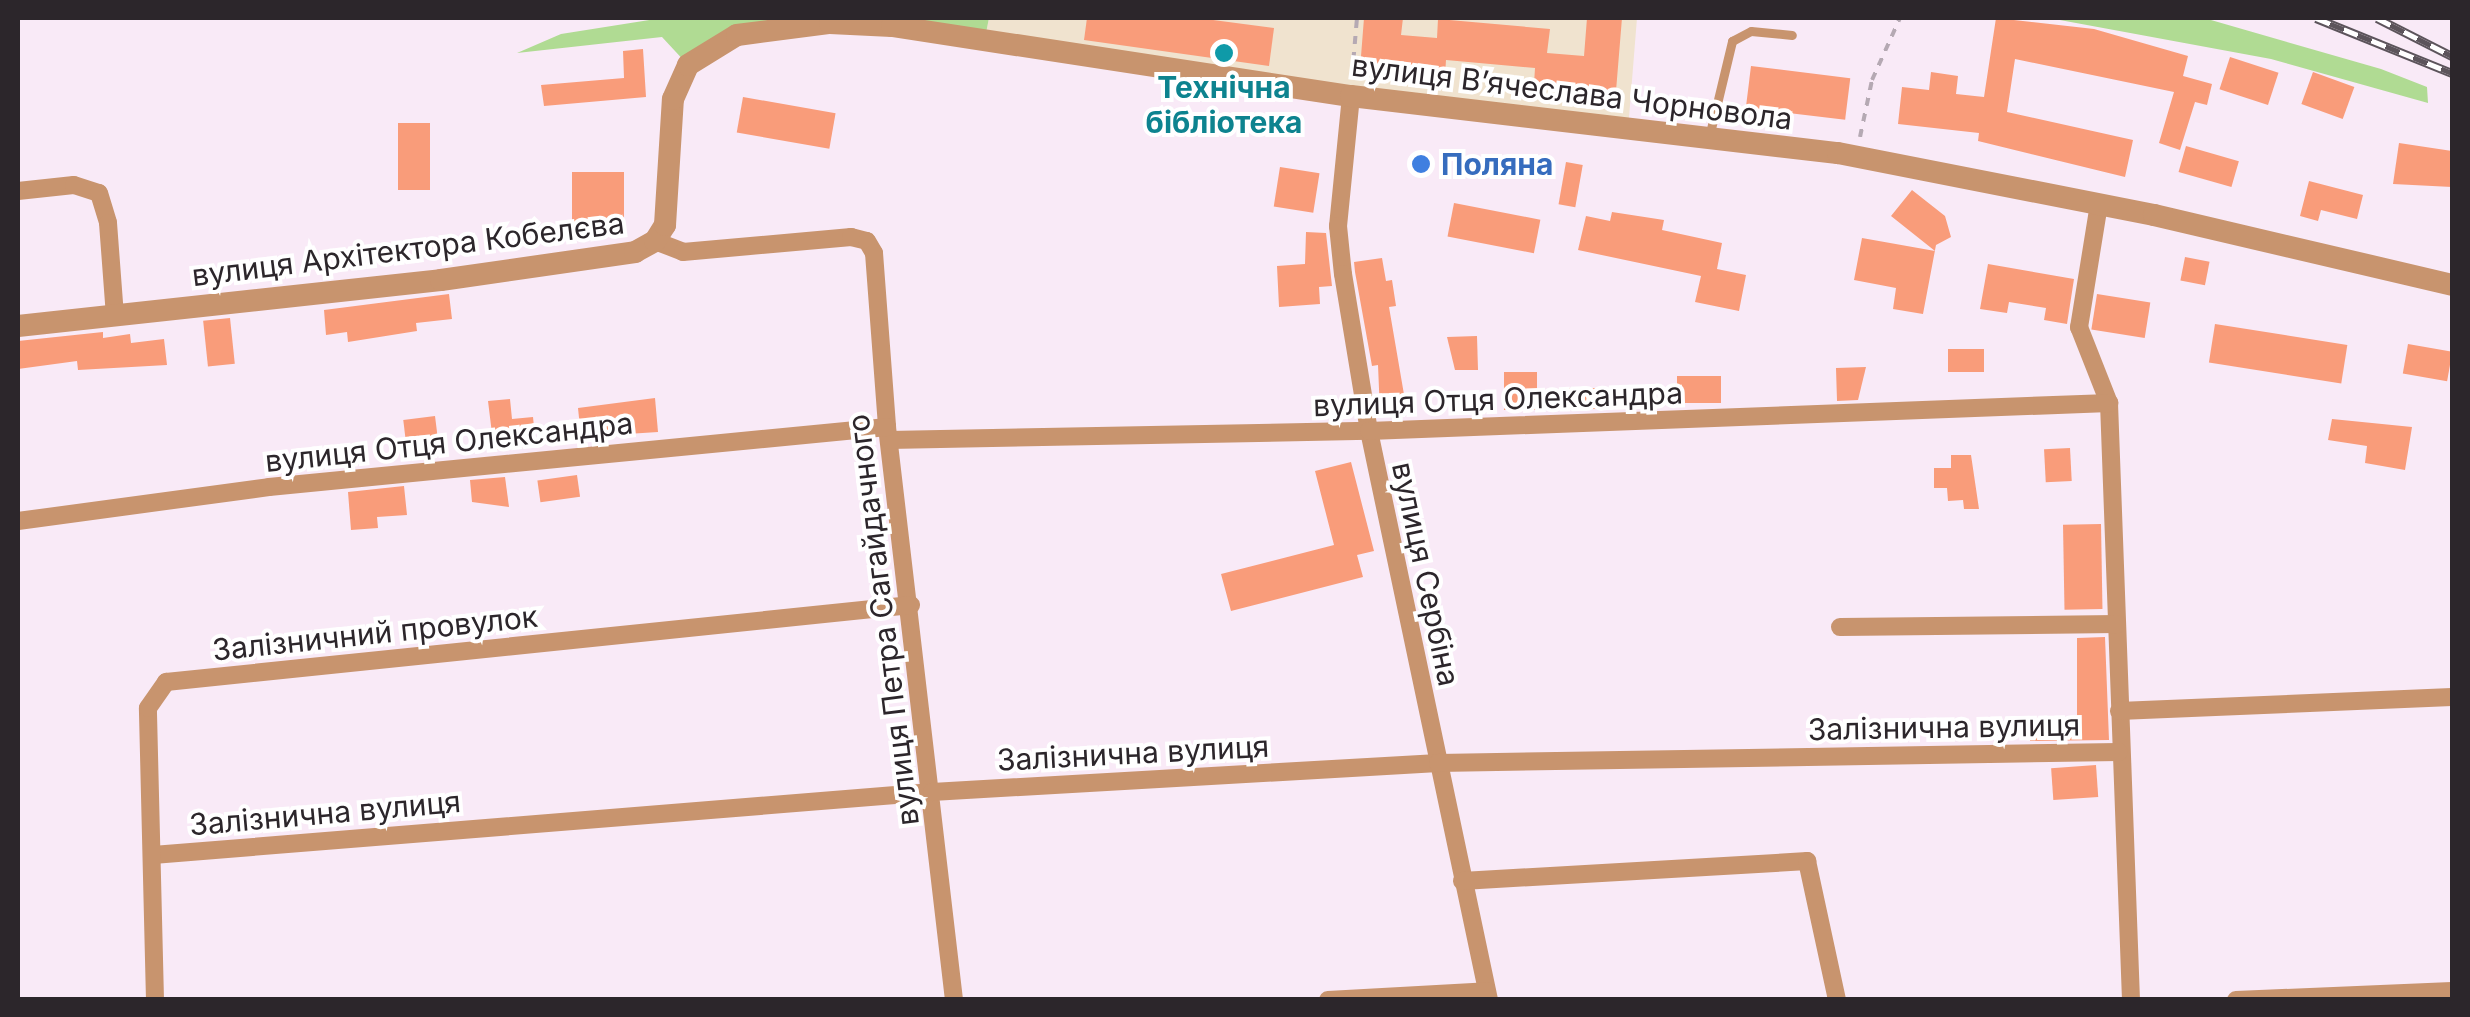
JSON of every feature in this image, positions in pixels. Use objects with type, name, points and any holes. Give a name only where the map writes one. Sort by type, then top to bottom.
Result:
[{"type":"street","name":"вулиця Вʼячеслава Чорновола","points":[[655,241],[666,220],[672,106],[680,78],[709,48],[750,31],[817,24],[892,26],[1351,96],[1856,156],[2100,204],[2452,284]]},
{"type":"street","name":"вулиця Сербіна","points":[[1351,96],[1339,248],[1369,431],[1488,995]]},
{"type":"street","points":[[18,190],[74,184],[99,193],[108,223],[115,316]]},
{"type":"street","points":[[2100,204],[2079,326],[2109,403],[2131,1000]]},
{"type":"street","name":"вулиця Архітектора Кобелєва","points":[[18,326],[459,278],[629,254],[655,241],[683,252],[862,238]]},
{"type":"street","name":"вулиця Петра Сагайдачного","points":[[862,238],[874,253],[888,433],[954,1000]]},
{"type":"street","name":"вулиця Отця Олександра","points":[[18,521],[270,488],[888,433],[1369,431],[2109,403]]},
{"type":"street","name":"Залізничний провулок","points":[[155,1000],[148,708],[166,682],[911,605]]},
{"type":"street","points":[[1840,626],[2117,624]]},
{"type":"street","name":"Залізнична вулиця","points":[[2118,711],[2452,697]]},
{"type":"street","name":"Залізнична вулиця","points":[[153,855],[932,792],[1438,764],[2119,752]]},
{"type":"street","points":[[1462,881],[1807,861],[1837,1000]]},
{"type":"street","points":[[2236,1000],[2452,990]]},
{"type":"street","points":[[1328,1000],[1488,995]]},
{"type":"lane","points":[[1708,140],[1732,42],[1752,31],[1792,35]]},
{"type":"path","points":[[1351,96],[1357,18]]},
{"type":"path","points":[[1856,156],[1872,80],[1900,18]]},
{"type":"shaded area","points":[[989,18],[1637,18],[1628,130],[984,43]]},
{"type":"green space","points":[[662,18],[989,18],[984,43],[792,25],[688,65],[662,37],[517,53],[561,34]]},
{"type":"green space","points":[[2049,18],[2204,18],[2381,69],[2427,87],[2428,103],[2271,59]]},
{"type":"building","name":"Технічна бібліотека","points":[[1087,18],[1198,18],[1274,28],[1269,66],[1084,40]]},
{"type":"building","points":[[1364,18],[1403,18],[1401,35],[1437,38],[1438,19],[1550,29],[1547,53],[1584,56],[1587,18],[1622,18],[1616,91],[1534,84],[1535,68],[1446,60],[1445,76],[1360,69]]},
{"type":"building","points":[[1996,18],[2094,29],[2188,56],[2183,76],[2212,84],[2207,105],[2195,102],[2180,150],[2159,143],[2174,92],[2015,59],[2007,112],[2133,140],[2125,177],[1978,141],[1979,133],[1898,124],[1902,87],[1929,90],[1931,72],[1958,76],[1956,94],[1984,97]]},
{"type":"building","points":[[643,49],[646,97],[544,106],[541,85],[624,78],[623,51]]},
{"type":"building","points":[[2230,57],[2279,73],[2268,105],[2219,89]]},
{"type":"building","points":[[1751,66],[1850,78],[1845,120],[1746,108]]},
{"type":"building","points":[[2313,72],[2354,87],[2343,119],[2301,104]]},
{"type":"building","points":[[743,97],[836,113],[829,149],[737,132]]},
{"type":"building","points":[[398,123],[430,123],[430,190],[398,190]]},
{"type":"building","points":[[2399,143],[2452,151],[2452,187],[2393,184]]},
{"type":"building","points":[[2186,146],[2239,161],[2231,187],[2179,172]]},
{"type":"building","points":[[1566,162],[1583,165],[1575,207],[1559,204]]},
{"type":"building","points":[[1280,167],[1320,173],[1313,213],[1274,207]]},
{"type":"building","points":[[572,172],[624,172],[624,230],[572,230]]},
{"type":"building","points":[[2309,181],[2363,195],[2357,219],[2321,210],[2318,221],[2300,216]]},
{"type":"building","points":[[1912,190],[1945,216],[1951,237],[1936,245],[1935,251],[1891,216]]},
{"type":"building","points":[[1454,203],[1540,220],[1534,253],[1448,236]]},
{"type":"building","points":[[1612,212],[1664,220],[1662,230],[1722,243],[1717,269],[1746,275],[1739,311],[1695,302],[1701,276],[1578,250],[1586,216],[1610,221]]},
{"type":"building","points":[[1306,232],[1326,233],[1332,286],[1319,287],[1320,304],[1279,307],[1277,266],[1305,264]]},
{"type":"building","points":[[1862,238],[1935,251],[1923,314],[1893,309],[1896,288],[1854,280]]},
{"type":"building","points":[[2185,257],[2210,262],[2205,285],[2180,281]]},
{"type":"building","points":[[1382,258],[1386,281],[1392,280],[1396,306],[1389,307],[1407,412],[1380,413],[1378,365],[1372,366],[1355,272],[1354,262]]},
{"type":"building","points":[[1988,264],[2074,279],[2067,324],[2044,320],[2046,308],[2009,302],[2007,313],[1980,309]]},
{"type":"building","points":[[449,294],[452,319],[416,323],[417,331],[348,342],[347,332],[326,335],[324,310]]},
{"type":"building","points":[[2097,294],[2150,302],[2145,338],[2091,330]]},
{"type":"building","points":[[230,318],[235,364],[208,367],[203,321]]},
{"type":"building","points":[[2215,324],[2347,345],[2341,383],[2209,363]]},
{"type":"building","points":[[103,332],[103,338],[130,334],[131,343],[164,339],[167,365],[78,370],[77,361],[18,369],[18,341]]},
{"type":"building","points":[[1477,336],[1478,370],[1455,370],[1447,337]]},
{"type":"building","points":[[2408,344],[2452,352],[2447,381],[2403,374]]},
{"type":"building","points":[[1948,349],[1984,349],[1984,372],[1948,372]]},
{"type":"building","points":[[1866,367],[1858,400],[1837,401],[1836,368]]},
{"type":"building","points":[[1504,372],[1537,372],[1537,410],[1504,410]]},
{"type":"building","points":[[1677,376],[1721,376],[1721,403],[1677,403]]},
{"type":"building","points":[[1569,388],[1603,388],[1603,409],[1569,409]]},
{"type":"building","points":[[655,398],[658,432],[581,437],[578,408]]},
{"type":"building","points":[[510,399],[512,419],[533,417],[536,446],[494,450],[488,401]]},
{"type":"building","points":[[435,416],[438,439],[406,443],[403,420]]},
{"type":"building","points":[[2332,419],[2412,427],[2405,470],[2365,463],[2367,446],[2328,440]]},
{"type":"building","points":[[2070,448],[2072,481],[2046,482],[2044,449]]},
{"type":"building","points":[[1951,455],[1971,455],[1979,509],[1964,509],[1963,500],[1948,501],[1947,488],[1934,488],[1934,468],[1951,468]]},
{"type":"building","points":[[1351,462],[1374,551],[1357,555],[1363,577],[1231,611],[1221,574],[1334,545],[1315,471]]},
{"type":"building","points":[[577,475],[580,497],[540,502],[537,481]]},
{"type":"building","points":[[505,477],[509,507],[472,502],[470,480]]},
{"type":"building","points":[[404,486],[407,515],[377,517],[378,528],[351,530],[348,492]]},
{"type":"building","points":[[2101,524],[2102,609],[2064,610],[2063,525]]},
{"type":"building","points":[[2105,637],[2109,740],[2030,741],[2030,721],[2077,720],[2077,638]]},
{"type":"building","points":[[2096,765],[2098,797],[2053,800],[2051,768]]},
{"type":"railway","points":[[2316,18],[2452,73]]},
{"type":"railway","points":[[2377,18],[2452,56]]},
{"type":"place","name":"Технічна бібліотека","points":[[1224,53]]},
{"type":"place","name":"Поляна","points":[[1421,164]]}]
